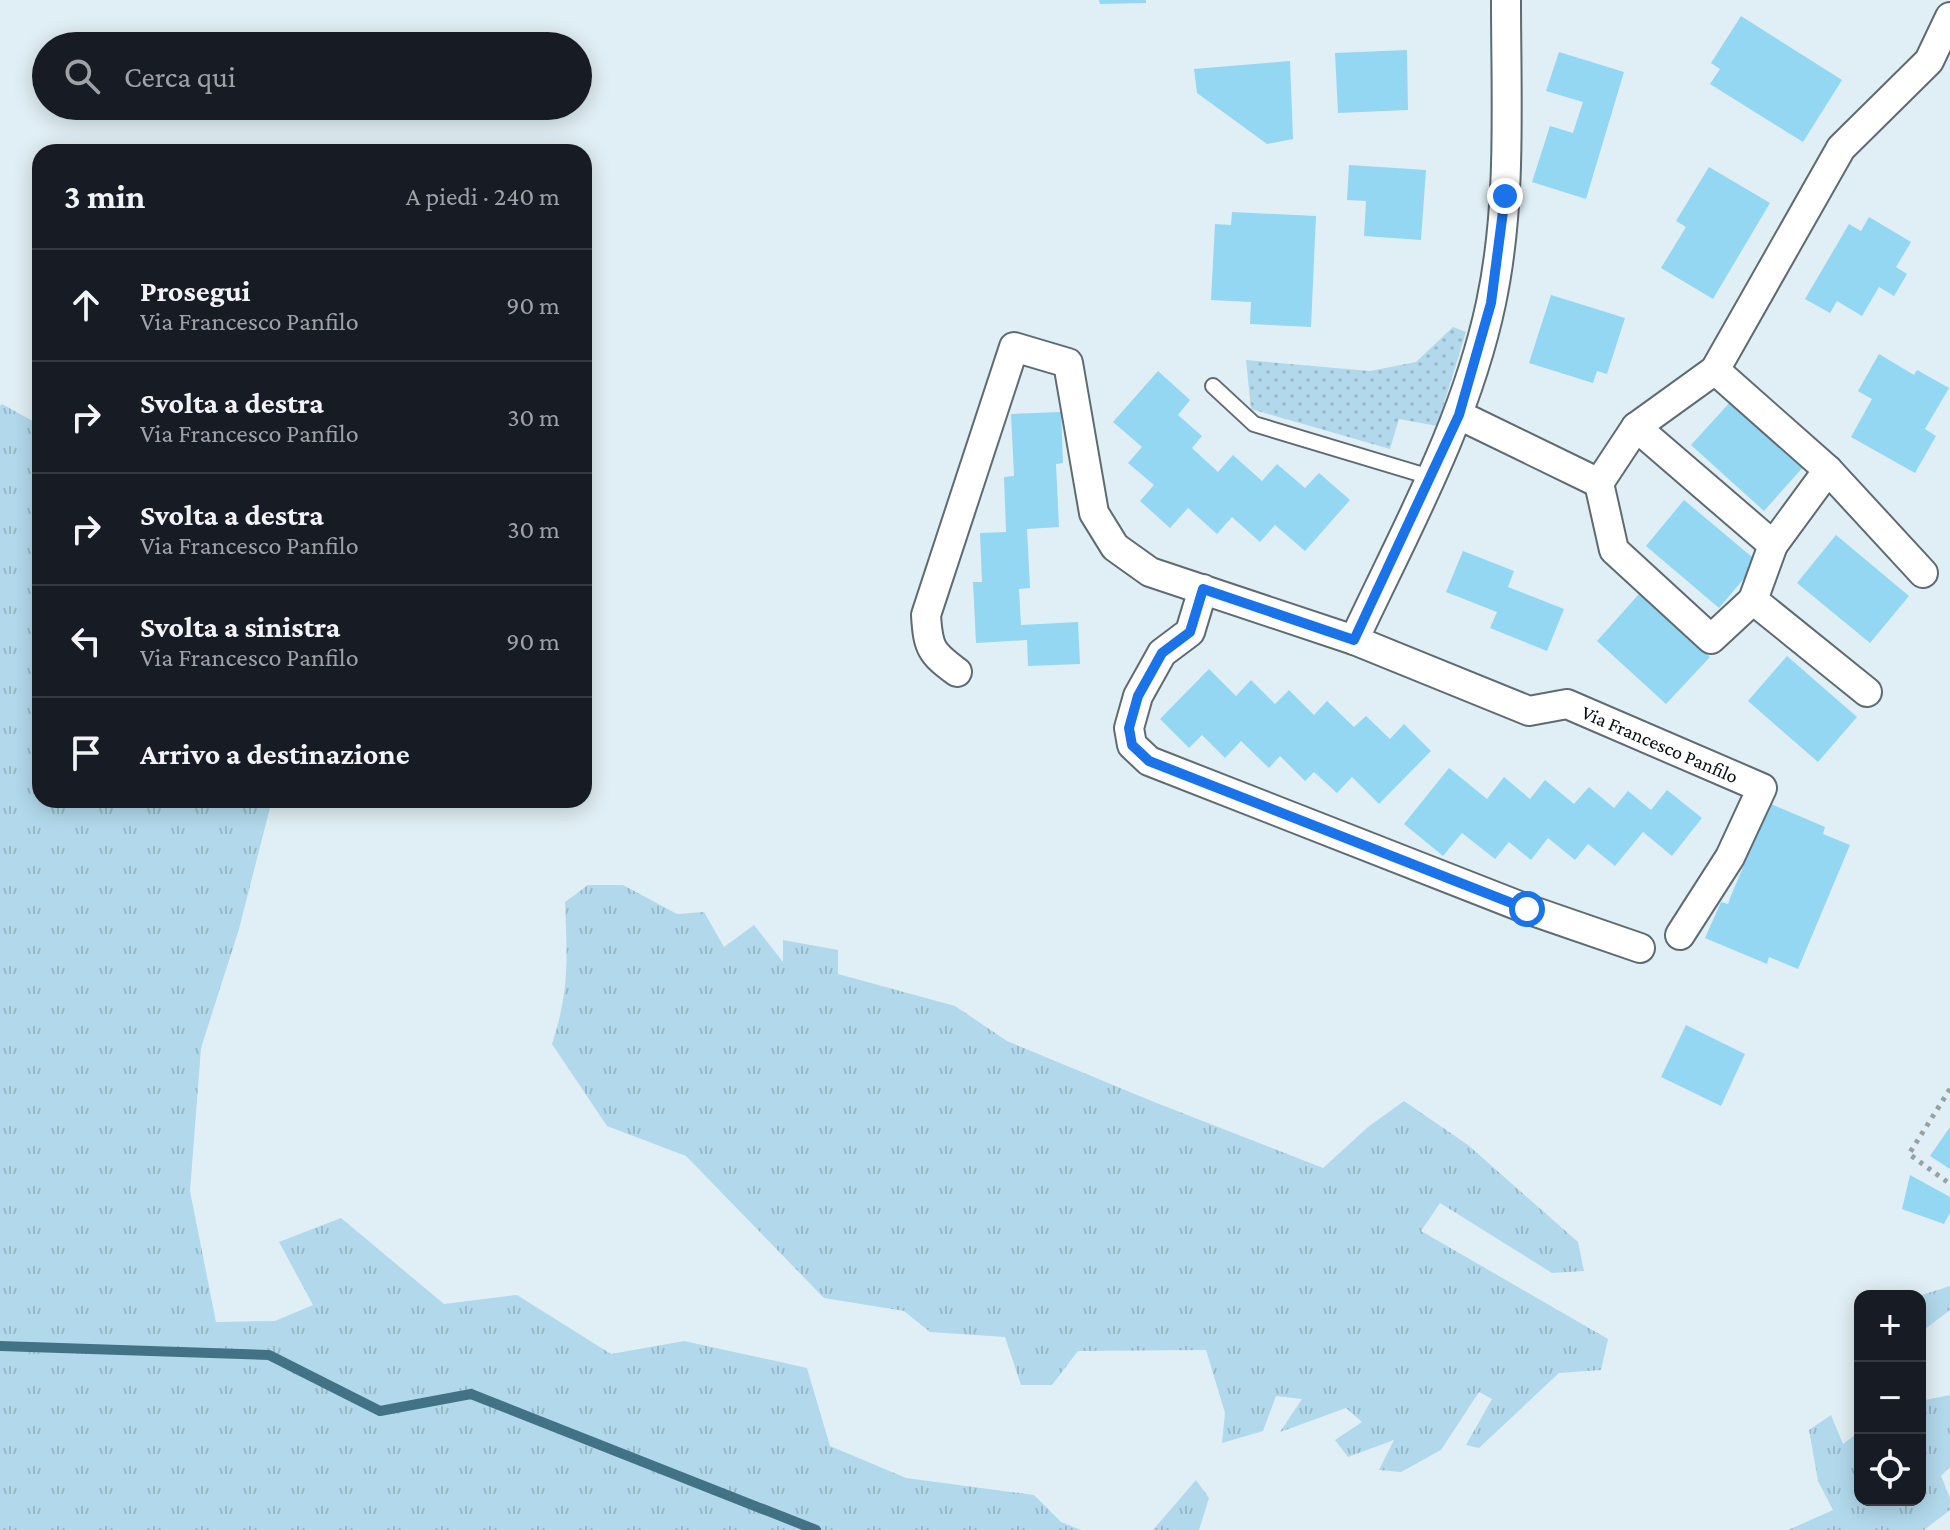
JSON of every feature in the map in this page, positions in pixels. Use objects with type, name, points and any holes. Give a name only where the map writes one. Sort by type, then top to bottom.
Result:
[{"type":"street","points":[[1354,640],[1459,415],[1491,303],[1505,196],[1506,0]]},
{"type":"street","points":[[1828,470],[1773,545],[1753,600],[1711,639],[1614,550],[1599,483],[1636,427],[1715,370],[1841,148],[1929,61],[1950,17]]},
{"type":"street","name":"Via Francesco Panfilo","points":[[957,672],[935,656],[928,637],[926,615],[1014,347],[1068,363],[1094,513],[1115,547],[1150,572],[1354,640],[1529,711],[1567,704],[1762,788],[1730,857],[1680,935]]},
{"type":"street","points":[[1715,370],[1828,470],[1923,573]]},
{"type":"street","points":[[1459,415],[1599,483]]},
{"type":"street","points":[[1636,427],[1773,545]]},
{"type":"street","points":[[1203,589],[1190,632],[1162,653],[1138,696],[1129,728],[1132,745],[1149,761],[1527,909],[1640,948]]},
{"type":"street","points":[[1753,600],[1867,692]]},
{"type":"lane","points":[[1213,386],[1254,424],[1430,477]]},
{"type":"path","points":[[1950,1089],[1909,1154],[1950,1184]]},
{"type":"green space","points":[[1453,327],[1466,332],[1437,426],[1399,419],[1390,449],[1251,409],[1246,360],[1370,371],[1416,362]]},
{"type":"green space","points":[[2,404],[32,421],[32,808],[270,808],[239,929],[201,1048],[190,1191],[216,1322],[275,1321],[313,1305],[279,1242],[341,1218],[444,1304],[517,1295],[611,1354],[684,1341],[807,1368],[830,1446],[906,1478],[1034,1495],[1061,1522],[1081,1530],[0,1530]]},
{"type":"green space","points":[[588,885],[623,885],[677,914],[704,912],[724,947],[754,925],[783,962],[783,940],[838,950],[838,974],[955,1006],[1007,1041],[1323,1168],[1368,1127],[1404,1101],[1468,1145],[1578,1242],[1584,1271],[1552,1273],[1440,1203],[1421,1231],[1608,1339],[1601,1370],[1559,1373],[1479,1448],[1466,1445],[1492,1399],[1479,1392],[1441,1450],[1401,1472],[1379,1470],[1394,1440],[1348,1457],[1335,1440],[1362,1422],[1346,1408],[1280,1432],[1302,1399],[1276,1396],[1263,1431],[1222,1443],[1225,1413],[1206,1350],[1078,1351],[1052,1385],[1021,1385],[1005,1337],[930,1332],[904,1311],[824,1298],[686,1156],[607,1126],[552,1044],[565,990],[565,902]]},
{"type":"green space","points":[[1950,1286],[1950,1310],[1926,1328],[1926,1294]]},
{"type":"green space","points":[[1950,1395],[1950,1467],[1941,1476],[1950,1498],[1950,1510],[1924,1530],[1788,1530],[1833,1510],[1818,1481],[1809,1430],[1831,1415],[1843,1444],[1854,1436],[1854,1506],[1926,1506],[1926,1400]]},
{"type":"green space","points":[[1196,1480],[1209,1498],[1199,1530],[1153,1530]]},
{"type":"building","points":[[1099,0],[1146,0],[1146,3],[1100,4]]},
{"type":"building","points":[[1741,16],[1842,80],[1803,142],[1710,84],[1720,69],[1711,63]]},
{"type":"building","points":[[1407,50],[1408,110],[1338,113],[1335,53]]},
{"type":"building","points":[[1559,52],[1624,72],[1586,199],[1532,182],[1550,126],[1573,133],[1583,102],[1546,91]]},
{"type":"building","points":[[1290,61],[1293,139],[1267,144],[1197,93],[1194,69]]},
{"type":"building","points":[[1349,165],[1426,170],[1421,240],[1364,236],[1366,201],[1347,200]]},
{"type":"building","points":[[1709,167],[1770,203],[1713,299],[1661,268],[1686,227],[1676,221]]},
{"type":"building","points":[[1232,212],[1316,216],[1311,327],[1250,324],[1251,302],[1211,300],[1215,224],[1231,225]]},
{"type":"building","points":[[1869,217],[1911,242],[1896,267],[1907,274],[1894,296],[1879,287],[1862,316],[1837,301],[1830,313],[1805,299],[1849,224],[1861,231]]},
{"type":"building","points":[[1551,295],[1625,318],[1607,374],[1597,371],[1593,383],[1529,363]]},
{"type":"building","points":[[1879,354],[1914,375],[1917,370],[1949,388],[1925,429],[1936,436],[1915,473],[1851,437],[1872,399],[1858,391]]},
{"type":"building","points":[[1158,371],[1190,400],[1178,415],[1202,436],[1192,448],[1218,472],[1233,455],[1262,481],[1277,464],[1305,488],[1319,473],[1350,500],[1305,551],[1275,525],[1260,542],[1232,517],[1217,534],[1188,508],[1170,528],[1140,501],[1154,485],[1128,463],[1142,447],[1113,422]]},
{"type":"building","points":[[1732,400],[1804,466],[1764,511],[1691,445]]},
{"type":"building","points":[[1061,412],[1063,463],[1056,464],[1059,527],[1027,529],[1030,588],[1019,589],[1021,625],[1078,622],[1080,664],[1028,666],[1027,640],[976,643],[973,582],[982,582],[980,533],[1006,532],[1004,477],[1014,476],[1011,414]]},
{"type":"building","points":[[1684,500],[1758,562],[1719,608],[1646,546]]},
{"type":"building","points":[[1836,535],[1909,596],[1870,643],[1797,583]]},
{"type":"building","points":[[1463,551],[1514,571],[1508,587],[1564,609],[1547,651],[1490,628],[1497,612],[1446,592]]},
{"type":"building","points":[[1640,593],[1710,657],[1666,704],[1597,641]]},
{"type":"building","points":[[1787,656],[1857,717],[1818,762],[1748,701]]},
{"type":"building","points":[[1209,669],[1236,696],[1251,680],[1275,704],[1289,690],[1314,715],[1327,701],[1354,727],[1366,716],[1390,739],[1404,724],[1431,751],[1379,804],[1352,777],[1337,793],[1314,772],[1305,781],[1280,756],[1269,768],[1241,741],[1225,758],[1202,735],[1189,748],[1160,719]]},
{"type":"building","points":[[1449,768],[1487,799],[1504,777],[1530,799],[1545,780],[1574,804],[1589,787],[1614,808],[1628,791],[1651,810],[1667,790],[1702,818],[1672,856],[1643,832],[1615,866],[1588,844],[1575,860],[1548,838],[1531,860],[1509,842],[1495,859],[1462,833],[1443,856],[1404,824]]},
{"type":"building","points":[[1764,801],[1825,827],[1823,834],[1850,845],[1798,969],[1769,957],[1767,964],[1705,938],[1721,902],[1728,904],[1744,865],[1738,862]]},
{"type":"building","points":[[1686,1025],[1745,1054],[1721,1106],[1661,1077]]},
{"type":"building","points":[[1950,1127],[1950,1169],[1930,1156]]},
{"type":"building","points":[[1910,1175],[1950,1197],[1950,1213],[1944,1224],[1902,1209]]},
{"type":"waterway","points":[[0,1346],[269,1355],[380,1411],[471,1394],[816,1530]]},
{"type":"route","points":[[1505,196],[1491,303],[1459,415],[1354,640],[1203,589],[1190,632],[1162,653],[1138,696],[1129,728],[1132,745],[1149,761],[1527,909]]}]
